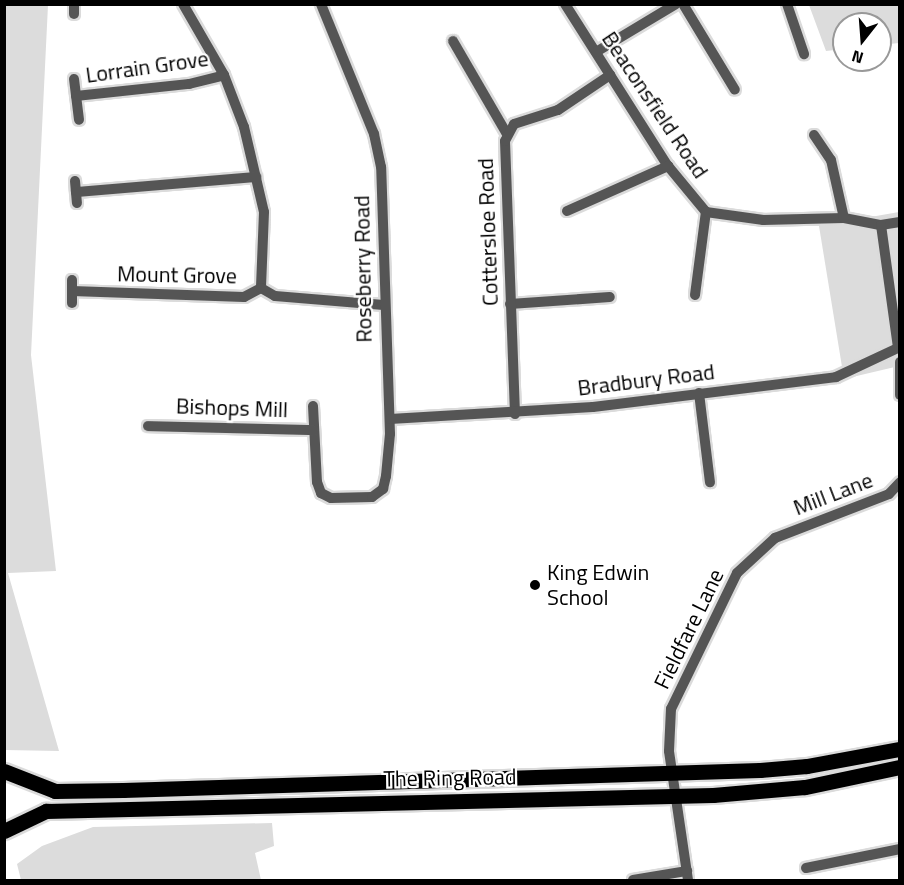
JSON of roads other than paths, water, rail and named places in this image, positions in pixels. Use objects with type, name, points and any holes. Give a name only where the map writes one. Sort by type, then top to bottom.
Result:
[{"type":"main road","name":"The Ring Road","points":[[4,771],[55,791],[807,766],[900,749]]},
{"type":"main road","name":"The Ring Road","points":[[4,831],[46,811],[677,796],[805,787],[900,767]]},
{"type":"street","points":[[183,4],[224,75],[240,113],[264,212],[261,288]]},
{"type":"street","name":"Roseberry Road","points":[[321,4],[379,151],[390,419],[383,489],[372,497],[331,498]]},
{"type":"street","name":"Beaconsfield Road","points":[[565,4],[668,166],[706,212],[763,220],[844,218],[881,225],[900,222]]},
{"type":"street","points":[[596,52],[676,4]]},
{"type":"street","points":[[682,4],[735,90]]},
{"type":"street","points":[[787,4],[804,54]]},
{"type":"street","points":[[453,41],[507,134]]},
{"type":"street","name":"Lorrain Grove","points":[[76,96],[189,84],[224,75]]},
{"type":"street","name":"Cottersloe Road","points":[[516,414],[510,303],[507,134],[514,124],[558,110],[610,75]]},
{"type":"street","name":"Lorrain Grove","points":[[74,79],[79,120]]},
{"type":"street","points":[[814,135],[831,160],[844,218]]},
{"type":"street","points":[[567,211],[668,166]]},
{"type":"street","points":[[76,192],[256,177]]},
{"type":"street","points":[[695,295],[706,212]]},
{"type":"street","points":[[881,225],[899,349]]},
{"type":"street","name":"Mount Grove","points":[[72,303],[72,285],[244,297],[261,288],[275,296],[384,305]]},
{"type":"street","points":[[510,303],[610,297]]},
{"type":"street","name":"Bradbury Road","points":[[390,419],[516,414],[836,377],[899,349]]},
{"type":"street","points":[[900,362],[900,395]]},
{"type":"street","points":[[699,393],[710,482]]},
{"type":"street","name":"Bishops Mill","points":[[313,406],[317,482],[321,493],[331,498]]},
{"type":"street","name":"Bishops Mill","points":[[148,426],[314,430]]},
{"type":"street","name":"Mill Lane","points":[[775,538],[889,494],[900,482]]},
{"type":"street","name":"Fieldfare Lane","points":[[674,772],[669,752],[671,709],[737,573],[775,538]]},
{"type":"street","points":[[633,880],[687,876],[674,772]]},
{"type":"street","points":[[806,868],[900,849]]},
{"type":"place","name":"King Edwin School","points":[[535,585]]}]
